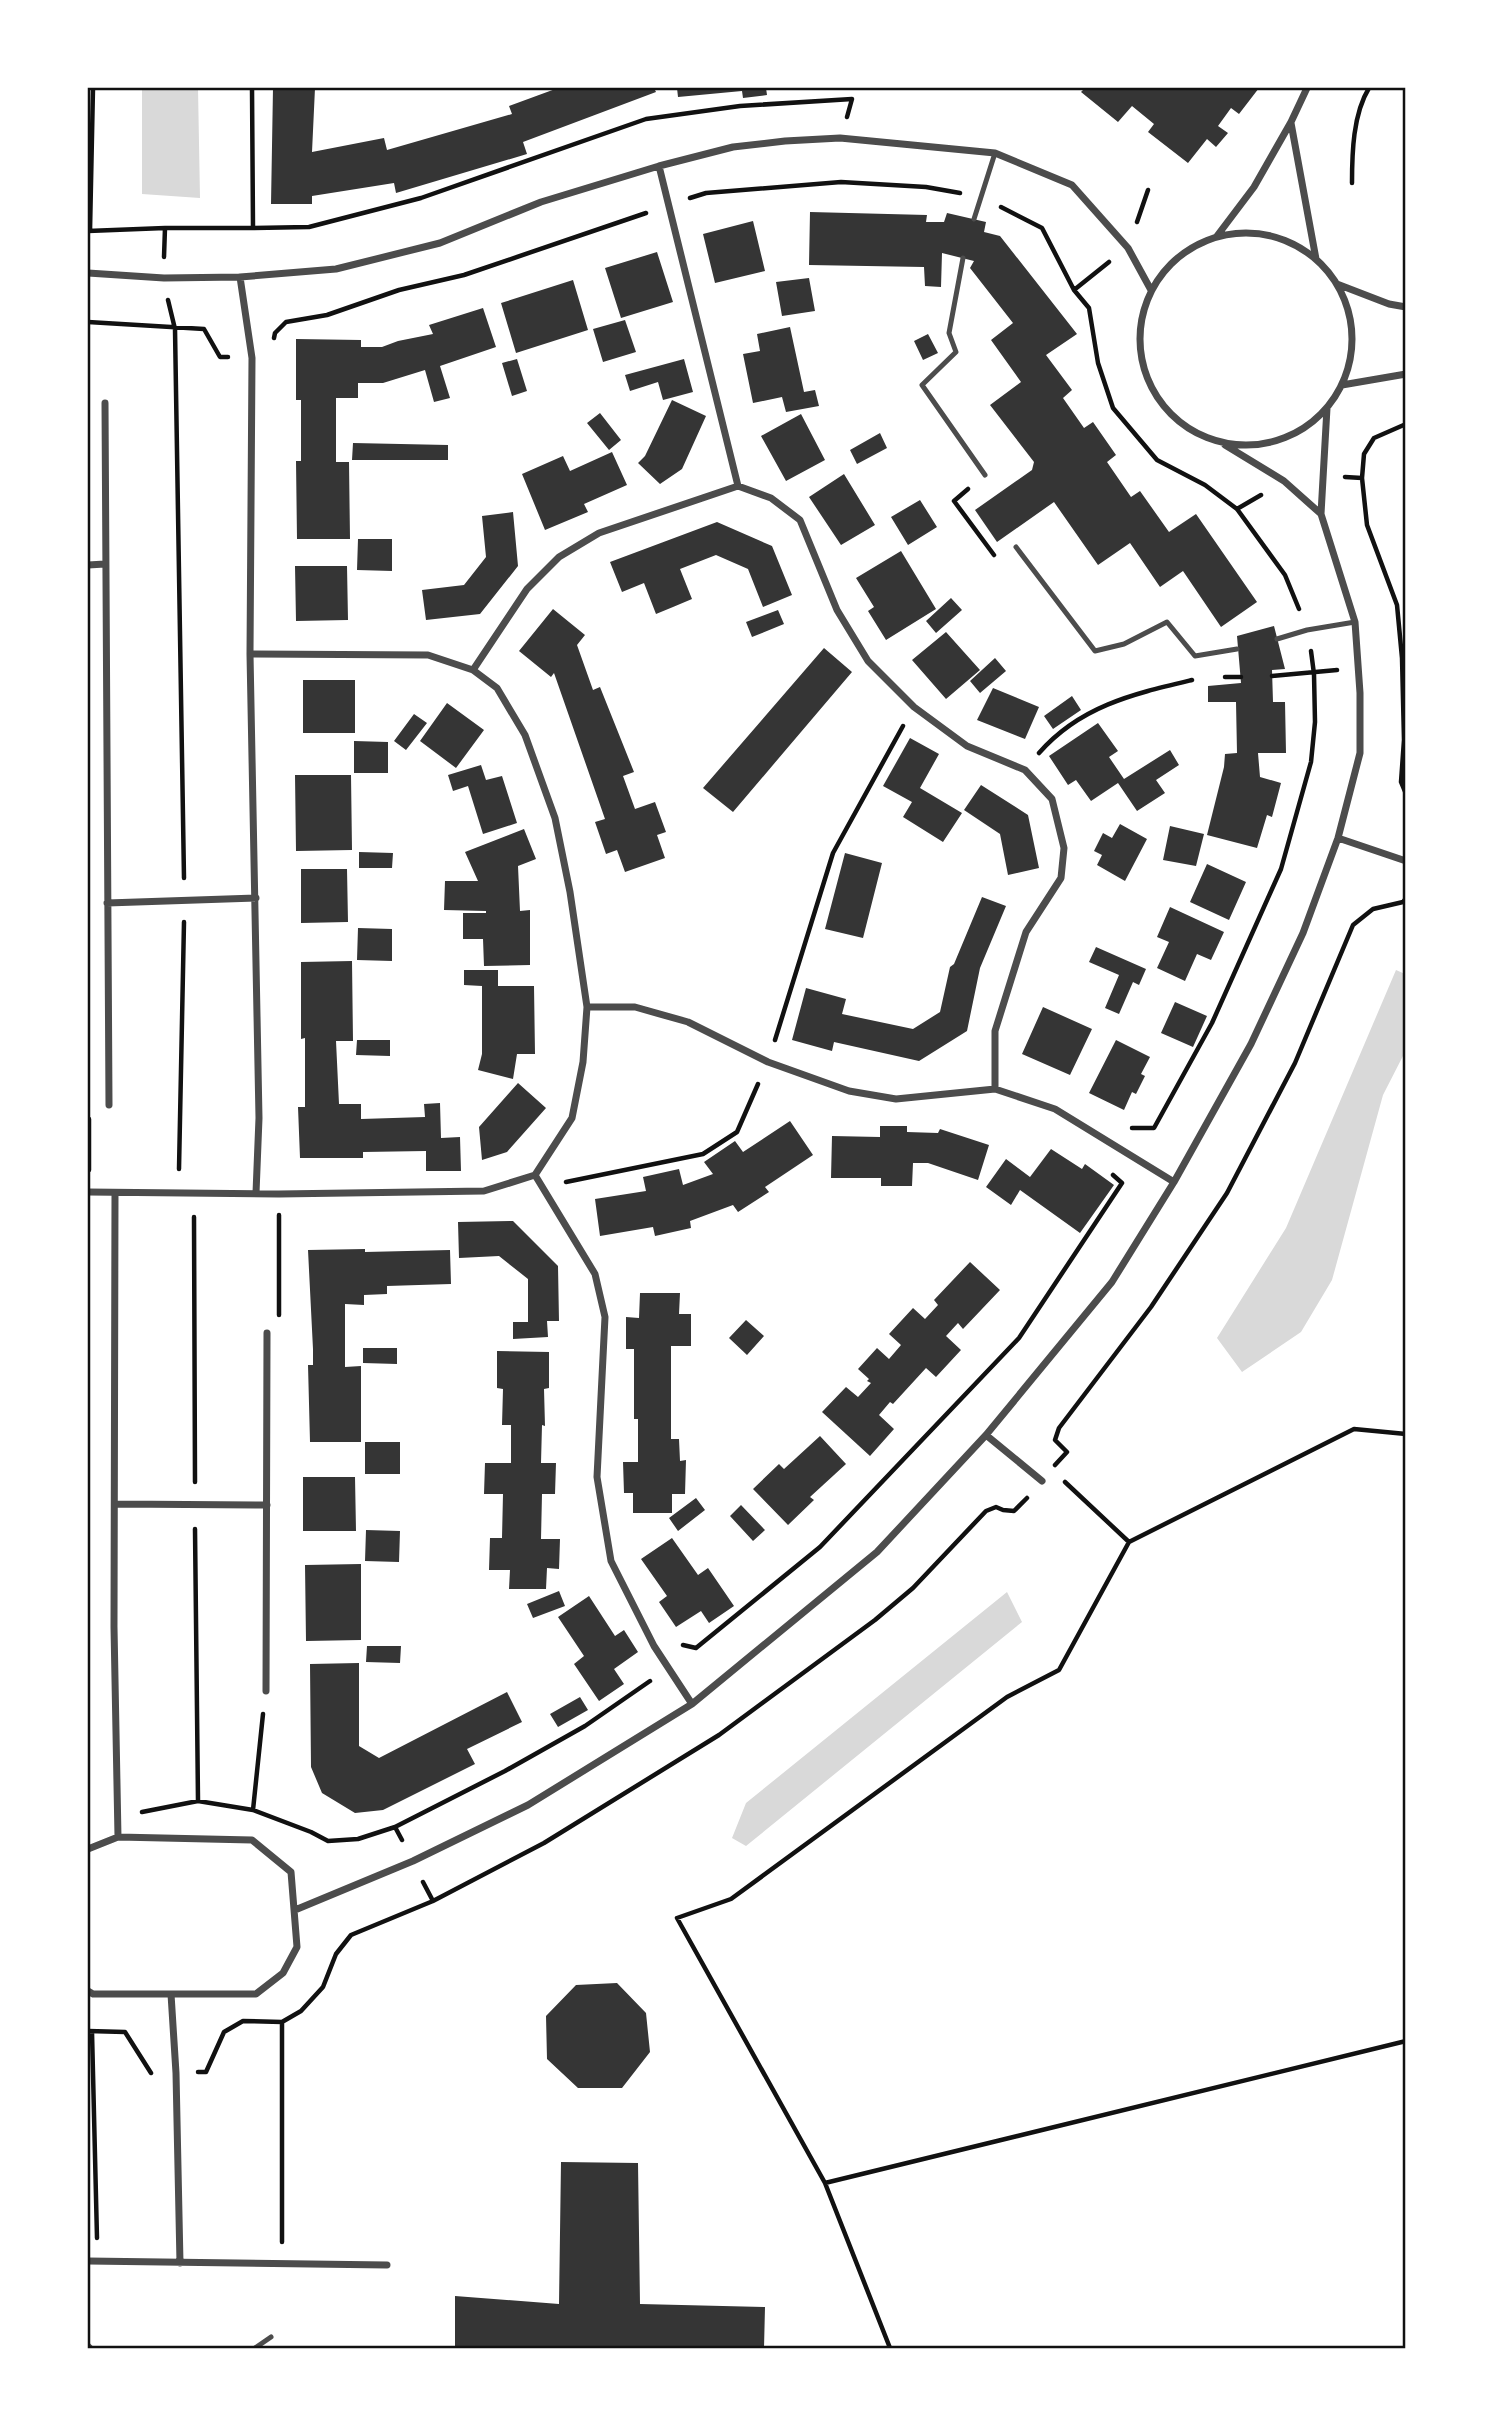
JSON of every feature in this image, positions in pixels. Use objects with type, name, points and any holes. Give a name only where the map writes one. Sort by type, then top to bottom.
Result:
[{"type":"street","points":[[1216,236],[1254,187],[1307,88]]},
{"type":"street","points":[[1291,122],[1316,258]]},
{"type":"street","points":[[88,273],[163,278],[336,269],[440,243],[541,202],[659,166],[733,147],[840,138],[995,153],[1072,185],[1128,248],[1150,289]]},
{"type":"street","points":[[659,166],[738,486]]},
{"type":"street","points":[[1220,443],[1250,445],[1279,440],[1305,427],[1327,408],[1342,385],[1350,360],[1352,333],[1348,307],[1336,283],[1316,258],[1289,242],[1258,233],[1237,232],[1216,236],[1190,248],[1167,266],[1150,289],[1142,312],[1139,335],[1142,365],[1153,393],[1171,415],[1194,432],[1220,443],[1284,481],[1321,514]]},
{"type":"street","points":[[240,276],[252,358],[250,654],[256,898],[256,1194]]},
{"type":"street","points":[[1336,283],[1405,307]]},
{"type":"street","points":[[1342,385],[1405,374]]},
{"type":"street","points":[[105,403],[109,1105]]},
{"type":"street","points":[[295,1910],[413,1861],[528,1805],[692,1704],[877,1552],[986,1435],[1112,1282],[1174,1182],[1251,1044],[1303,933],[1338,838],[1360,752],[1360,693],[1355,622],[1321,514],[1327,408]]},
{"type":"street","points":[[472,670],[527,589],[559,557],[599,533],[738,486],[771,498],[800,520],[837,610],[868,661],[914,707],[967,746],[1025,770],[1052,799],[1064,848],[1061,878],[1026,932],[995,1031],[995,1089]]},
{"type":"street","points":[[88,565],[105,564]]},
{"type":"street","points":[[88,1192],[279,1194],[484,1191],[535,1175],[572,1118],[583,1062],[587,1007],[570,892],[555,818],[525,734],[497,688],[472,670],[428,655],[250,654]]},
{"type":"street","points":[[1338,838],[1405,861]]},
{"type":"street","points":[[107,903],[256,898]]},
{"type":"street","points":[[587,1007],[635,1007],[688,1022],[768,1062],[849,1091],[896,1099],[995,1089],[1055,1109],[1174,1182]]},
{"type":"street","points":[[535,1175],[595,1274],[605,1317],[597,1477],[611,1560],[654,1646],[692,1704]]},
{"type":"street","points":[[115,1194],[114,1639],[118,1838]]},
{"type":"street","points":[[266,1691],[267,1333]]},
{"type":"street","points":[[986,1435],[1042,1481]]},
{"type":"street","points":[[116,1504],[267,1505]]},
{"type":"street","points":[[88,1849],[118,1838],[252,1840],[290,1872],[297,1947],[283,1973],[256,1994],[93,1994],[88,1991]]},
{"type":"street","points":[[171,1994],[176,2073],[180,2263]]},
{"type":"street","points":[[88,2261],[387,2265]]},
{"type":"lane","points":[[974,219],[995,153]]},
{"type":"lane","points":[[963,258],[949,333],[956,352],[922,386],[985,475]]},
{"type":"lane","points":[[1016,547],[1095,651],[1124,644],[1167,622],[1195,656],[1237,649]]},
{"type":"lane","points":[[1277,639],[1307,630],[1355,622]]},
{"type":"lane","points":[[255,2348],[271,2337]]},
{"type":"path","points":[[93,88],[89,231],[309,227],[421,198],[646,119],[740,106],[852,99]]},
{"type":"path","points":[[252,88],[253,228]]},
{"type":"path","points":[[1352,183],[1352,161],[1360,110],[1369,88]]},
{"type":"path","points":[[88,322],[204,329],[220,357],[252,358],[269,353],[275,333],[286,321],[327,315],[399,290],[464,275],[706,193],[841,182],[926,187],[980,196],[1042,228],[1074,290],[1088,308],[1098,363],[1113,408],[1157,460],[1205,485],[1237,509],[1285,575],[1307,630],[1314,674],[1315,722],[1311,762],[1281,869],[1212,1023],[1154,1128],[1127,1128],[1112,1144],[1107,1169],[1122,1183],[1019,1338],[820,1547],[696,1648],[665,1639],[645,1655],[654,1678],[645,1685],[585,1726],[505,1772],[395,1827]]},
{"type":"path","points":[[165,228],[163,278],[175,328],[185,899],[178,1192],[194,1202],[198,1801]]},
{"type":"path","points":[[1405,424],[1374,438],[1364,454],[1362,478],[1367,525],[1397,605],[1402,659],[1404,740],[1401,782],[1405,794]]},
{"type":"path","points":[[985,475],[954,501],[998,560],[1016,547]]},
{"type":"path","points":[[1272,676],[1314,674],[1358,667]]},
{"type":"path","points":[[1025,770],[1050,741],[1086,714],[1128,695],[1205,677]]},
{"type":"path","points":[[1217,677],[1241,677]]},
{"type":"path","points":[[541,1186],[703,1154],[737,1132],[768,1062],[833,853],[914,707]]},
{"type":"path","points":[[88,1192],[89,1111],[109,1105]]},
{"type":"path","points":[[267,1333],[279,1329],[279,1194]]},
{"type":"path","points":[[890,2348],[825,2183],[677,1918],[731,1899],[1007,1697],[1059,1670],[1129,1542],[1354,1429],[1405,1434]]},
{"type":"path","points":[[1061,1479],[1129,1542]]},
{"type":"path","points":[[253,1810],[266,1691]]},
{"type":"path","points":[[282,2022],[282,2264]]},
{"type":"path","points":[[92,2032],[97,2262]]},
{"type":"path","points":[[825,2183],[1405,2040]]},
{"type":"shaded area","points":[[142,88],[198,88],[200,198],[142,194]]},
{"type":"shaded area","points":[[1396,970],[1405,974],[1405,1052],[1383,1095],[1332,1280],[1301,1332],[1242,1372],[1217,1338],[1286,1228]]},
{"type":"shaded area","points":[[1007,1592],[1022,1622],[746,1846],[732,1838],[746,1803]]},
{"type":"building","points":[[273,88],[315,88],[312,152],[384,138],[387,150],[512,114],[509,106],[558,88],[654,88],[656,92],[523,142],[527,154],[396,193],[394,183],[312,196],[312,204],[271,204]]},
{"type":"building","points":[[677,88],[766,88],[767,95],[743,98],[742,91],[678,97]]},
{"type":"building","points":[[1085,88],[1259,88],[1239,114],[1231,108],[1218,126],[1228,133],[1216,147],[1207,139],[1188,163],[1148,132],[1154,124],[1132,106],[1118,122],[1081,92]]},
{"type":"building","points":[[810,212],[927,215],[926,222],[944,222],[947,213],[986,222],[984,232],[1000,236],[1077,334],[1046,355],[1072,390],[1063,398],[1084,428],[1093,422],[1116,455],[1107,462],[1131,497],[1140,491],[1169,532],[1196,514],[1257,602],[1221,627],[1183,571],[1160,587],[1130,543],[1098,565],[1054,502],[997,542],[975,510],[1032,470],[1034,462],[990,405],[1021,382],[991,340],[1013,323],[970,268],[974,261],[942,253],[941,287],[925,286],[924,267],[809,265]]},
{"type":"building","points":[[753,221],[765,271],[715,283],[703,234]]},
{"type":"building","points":[[657,252],[673,302],[621,318],[605,268]]},
{"type":"building","points":[[809,278],[815,311],[782,316],[776,282]]},
{"type":"building","points":[[573,280],[588,330],[516,353],[501,303]]},
{"type":"building","points":[[483,308],[496,347],[440,366],[450,398],[434,402],[425,370],[383,383],[358,383],[358,398],[336,398],[336,462],[349,462],[350,539],[297,539],[296,461],[301,461],[301,400],[296,400],[296,339],[361,340],[361,347],[382,347],[433,334],[429,325]]},
{"type":"building","points":[[625,320],[636,352],[603,362],[593,329]]},
{"type":"building","points":[[790,327],[804,392],[815,390],[819,406],[786,412],[782,397],[753,403],[743,354],[760,351],[757,334]]},
{"type":"building","points":[[928,334],[938,353],[923,360],[914,341]]},
{"type":"building","points":[[517,359],[527,391],[512,396],[502,363]]},
{"type":"building","points":[[684,359],[693,392],[663,400],[658,382],[630,391],[625,375]]},
{"type":"building","points":[[672,400],[706,416],[682,469],[660,484],[638,463],[645,456]]},
{"type":"building","points":[[600,413],[621,440],[609,450],[587,423]]},
{"type":"building","points":[[801,414],[825,460],[786,481],[761,436]]},
{"type":"building","points":[[880,433],[887,448],[857,464],[850,450]]},
{"type":"building","points":[[353,443],[448,445],[448,460],[352,460]]},
{"type":"building","points":[[612,452],[627,485],[584,504],[588,512],[545,530],[522,474],[563,456],[570,471]]},
{"type":"building","points":[[844,474],[875,525],[841,545],[809,497]]},
{"type":"building","points":[[920,500],[937,527],[908,545],[891,517]]},
{"type":"building","points":[[513,512],[518,566],[480,614],[426,620],[422,590],[464,585],[486,557],[482,516]]},
{"type":"building","points":[[717,522],[772,546],[792,595],[763,607],[748,569],[716,555],[680,569],[692,599],[656,614],[644,583],[622,592],[610,562]]},
{"type":"building","points":[[358,539],[392,539],[392,571],[357,570]]},
{"type":"building","points":[[901,551],[936,609],[886,640],[868,611],[874,607],[856,578]]},
{"type":"building","points":[[295,566],[347,566],[348,620],[296,621]]},
{"type":"building","points":[[951,598],[962,610],[936,633],[926,621]]},
{"type":"building","points":[[553,609],[585,635],[577,645],[593,690],[600,687],[634,772],[623,776],[635,809],[655,802],[666,832],[657,835],[665,858],[625,872],[617,850],[606,854],[595,822],[605,819],[554,673],[551,677],[519,651]]},
{"type":"building","points":[[778,610],[784,624],[752,637],[746,622]]},
{"type":"building","points":[[1274,626],[1285,669],[1272,670],[1273,702],[1285,702],[1286,753],[1258,753],[1260,777],[1281,783],[1272,817],[1267,815],[1257,848],[1207,835],[1225,754],[1237,753],[1236,702],[1208,702],[1208,686],[1241,683],[1237,636]]},
{"type":"building","points":[[946,632],[980,670],[946,699],[912,660]]},
{"type":"building","points":[[824,648],[852,672],[733,812],[703,788]]},
{"type":"building","points":[[995,658],[1006,671],[980,693],[970,681]]},
{"type":"building","points":[[303,680],[355,680],[355,733],[303,733]]},
{"type":"building","points":[[993,688],[1039,707],[1025,739],[977,720]]},
{"type":"building","points":[[1072,696],[1081,710],[1053,729],[1044,716]]},
{"type":"building","points":[[447,703],[484,730],[456,768],[420,741]]},
{"type":"building","points":[[414,714],[427,723],[406,750],[394,741]]},
{"type":"building","points":[[1098,723],[1118,751],[1109,757],[1124,779],[1170,750],[1179,765],[1156,780],[1165,793],[1137,811],[1118,783],[1091,801],[1076,780],[1068,785],[1049,756]]},
{"type":"building","points":[[910,738],[939,754],[920,788],[962,813],[943,842],[903,817],[912,802],[883,786]]},
{"type":"building","points":[[354,741],[388,742],[388,773],[354,773]]},
{"type":"building","points":[[481,765],[486,780],[502,776],[517,823],[483,834],[468,786],[453,791],[448,775]]},
{"type":"building","points":[[295,775],[351,775],[352,850],[296,851]]},
{"type":"building","points":[[981,785],[1028,815],[1039,868],[1008,875],[1000,834],[964,810]]},
{"type":"building","points":[[1120,824],[1147,839],[1125,881],[1097,865],[1102,855],[1094,851],[1103,833],[1112,838]]},
{"type":"building","points":[[1170,826],[1204,834],[1196,866],[1163,860]]},
{"type":"building","points":[[524,829],[536,859],[518,866],[520,911],[530,910],[530,965],[484,966],[483,939],[463,939],[463,913],[486,911],[444,910],[445,881],[478,881],[465,852]]},
{"type":"building","points":[[359,852],[393,853],[392,868],[359,868]]},
{"type":"building","points":[[845,853],[882,863],[863,938],[825,929]]},
{"type":"building","points":[[1207,864],[1246,882],[1229,920],[1190,902]]},
{"type":"building","points":[[301,869],[347,869],[348,922],[301,923]]},
{"type":"building","points":[[982,897],[1006,906],[980,968],[967,1031],[919,1061],[834,1042],[832,1051],[792,1040],[806,988],[846,999],[842,1014],[913,1029],[940,1012],[950,967],[954,964]]},
{"type":"building","points":[[1170,907],[1224,932],[1211,960],[1197,954],[1185,981],[1157,968],[1169,942],[1157,937]]},
{"type":"building","points":[[358,928],[392,929],[392,961],[357,960]]},
{"type":"building","points":[[1096,947],[1146,969],[1139,985],[1133,982],[1119,1014],[1105,1008],[1119,975],[1089,962]]},
{"type":"building","points":[[352,961],[353,1041],[336,1041],[339,1104],[361,1104],[361,1119],[425,1117],[424,1104],[440,1103],[441,1138],[460,1137],[461,1171],[426,1171],[426,1151],[363,1152],[363,1158],[300,1158],[298,1107],[305,1107],[305,1038],[301,1039],[301,962]]},
{"type":"building","points":[[464,970],[498,970],[498,986],[534,986],[535,1054],[517,1054],[513,1079],[478,1070],[482,1054],[482,986],[464,985]]},
{"type":"building","points":[[1175,1002],[1207,1016],[1193,1047],[1161,1033]]},
{"type":"building","points":[[1043,1007],[1092,1029],[1070,1075],[1022,1054]]},
{"type":"building","points":[[357,1040],[390,1040],[390,1056],[356,1055]]},
{"type":"building","points":[[1116,1040],[1150,1057],[1141,1074],[1145,1076],[1136,1094],[1132,1092],[1124,1110],[1089,1093]]},
{"type":"building","points":[[518,1083],[546,1108],[507,1152],[482,1160],[479,1127]]},
{"type":"building","points":[[790,1121],[813,1155],[765,1187],[769,1192],[738,1212],[733,1205],[690,1221],[691,1228],[655,1236],[653,1227],[600,1236],[595,1199],[646,1191],[643,1177],[679,1169],[683,1185],[713,1174],[704,1162],[735,1141],[743,1152]]},
{"type":"building","points":[[880,1126],[907,1126],[907,1132],[938,1133],[940,1129],[989,1145],[978,1180],[928,1163],[913,1163],[912,1186],[881,1186],[881,1178],[831,1178],[832,1136],[880,1137]]},
{"type":"building","points":[[1051,1149],[1082,1169],[1085,1164],[1114,1185],[1080,1233],[1020,1190],[1011,1205],[986,1187],[1006,1159],[1030,1177]]},
{"type":"building","points":[[513,1221],[558,1266],[559,1321],[547,1321],[548,1337],[513,1339],[513,1322],[528,1322],[528,1279],[499,1256],[459,1258],[458,1222]]},
{"type":"building","points":[[365,1249],[365,1252],[450,1250],[451,1284],[387,1286],[387,1294],[364,1295],[364,1305],[345,1304],[345,1367],[361,1366],[361,1442],[310,1442],[308,1365],[313,1365],[313,1349],[308,1250]]},
{"type":"building","points":[[970,1262],[1000,1290],[963,1329],[958,1323],[946,1336],[961,1350],[936,1377],[926,1368],[893,1404],[890,1402],[879,1415],[894,1429],[870,1456],[822,1412],[846,1387],[858,1397],[871,1383],[858,1369],[877,1348],[889,1359],[901,1345],[889,1334],[913,1308],[925,1319],[938,1305],[934,1300]]},
{"type":"building","points":[[640,1293],[680,1293],[679,1314],[691,1314],[691,1346],[671,1346],[671,1439],[679,1439],[680,1461],[686,1460],[685,1494],[672,1494],[672,1513],[633,1513],[633,1493],[624,1493],[623,1462],[638,1462],[638,1419],[634,1419],[634,1349],[626,1349],[626,1317],[639,1318]]},
{"type":"building","points":[[746,1320],[764,1336],[747,1355],[729,1338]]},
{"type":"building","points":[[363,1348],[397,1348],[397,1364],[363,1363]]},
{"type":"building","points":[[497,1351],[549,1352],[549,1388],[544,1389],[545,1426],[542,1425],[541,1463],[556,1463],[555,1494],[542,1494],[541,1539],[560,1539],[559,1569],[547,1568],[546,1589],[509,1589],[510,1570],[489,1570],[490,1538],[502,1538],[503,1494],[484,1494],[485,1463],[511,1463],[511,1425],[502,1425],[503,1389],[497,1388]]},
{"type":"building","points":[[820,1436],[846,1464],[810,1497],[814,1500],[788,1525],[753,1489],[779,1464],[784,1469]]},
{"type":"building","points":[[365,1442],[400,1442],[400,1474],[365,1474]]},
{"type":"building","points":[[303,1477],[355,1477],[356,1531],[303,1531]]},
{"type":"building","points":[[696,1498],[705,1510],[678,1531],[669,1518]]},
{"type":"building","points":[[741,1505],[765,1530],[753,1541],[730,1516]]},
{"type":"building","points":[[366,1530],[400,1531],[399,1562],[365,1561]]},
{"type":"building","points":[[672,1538],[698,1575],[708,1568],[734,1606],[709,1623],[701,1611],[676,1627],[659,1602],[667,1596],[641,1559]]},
{"type":"building","points":[[361,1564],[361,1640],[306,1641],[305,1565]]},
{"type":"building","points":[[559,1591],[565,1606],[533,1618],[527,1604]]},
{"type":"building","points":[[589,1596],[615,1636],[624,1630],[638,1652],[614,1669],[624,1684],[599,1701],[574,1664],[584,1656],[558,1617]]},
{"type":"building","points":[[367,1646],[401,1646],[400,1663],[366,1662]]},
{"type":"building","points":[[359,1663],[359,1746],[379,1758],[507,1692],[522,1722],[467,1749],[475,1764],[383,1810],[355,1813],[322,1793],[311,1767],[310,1664]]},
{"type":"building","points":[[580,1697],[588,1710],[558,1727],[550,1714]]},
{"type":"building","points":[[617,1983],[646,2013],[650,2052],[622,2088],[578,2088],[547,2059],[546,2016],[576,1985]]},
{"type":"building","points":[[561,2162],[638,2163],[640,2304],[765,2307],[764,2348],[455,2348],[455,2296],[559,2304]]}]
